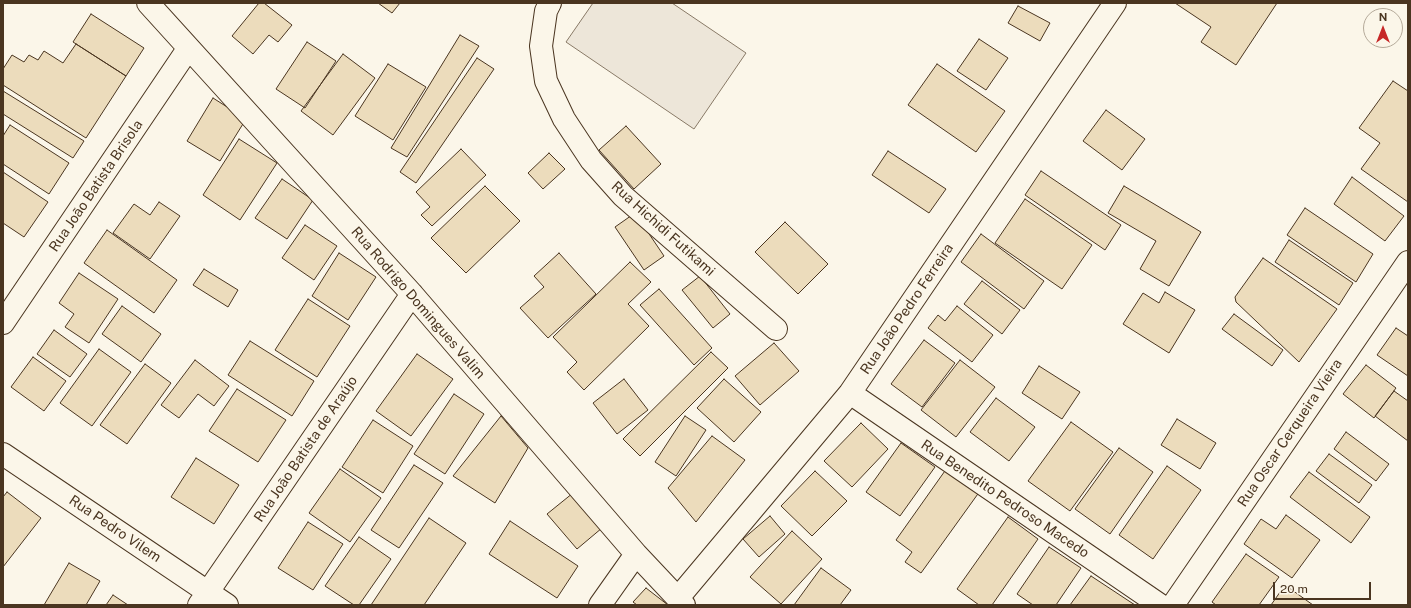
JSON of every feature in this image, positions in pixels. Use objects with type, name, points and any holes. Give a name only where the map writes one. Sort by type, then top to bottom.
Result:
[{"type":"street","name":"Rua Rodrigo Domingues Valim","points":[[148,3],[188,49],[412,294],[636,554],[681,602]]},
{"type":"street","name":"Rua Hichidi Futikami","points":[[550,3],[546,11],[541,46],[546,82],[564,119],[591,160],[623,196],[776,329]]},
{"type":"street","name":"Rua João Pedro Ferreira","points":[[681,602],[850,393],[1115,3]]},
{"type":"street","name":"Rua João Batista Brisola","points":[[3,323],[188,49]]},
{"type":"street","name":"Rua Oscar Cerqueira Vieira","points":[[1173,605],[1408,262]]},
{"type":"street","name":"Rua João Batista de Araújo","points":[[204,598],[412,294]]},
{"type":"street","name":"Rua Benedito Pedroso Macedo","points":[[850,393],[1160,605]]},
{"type":"street","name":"Rua Pedro Vilem","points":[[3,454],[204,598],[227,605]]},
{"type":"street","points":[[600,605],[636,554]]},
{"type":"shaded area","points":[[593,3],[672,3],[746,53],[694,129],[566,42]]},
{"type":"building","points":[[259,3],[264,3],[292,25],[278,42],[269,35],[253,54],[232,36]]},
{"type":"building","points":[[378,3],[400,3],[392,13]]},
{"type":"building","points":[[1175,3],[1277,3],[1236,65],[1201,42],[1211,27]]},
{"type":"building","points":[[1018,6],[1050,23],[1040,41],[1008,23]]},
{"type":"building","points":[[91,14],[144,48],[126,76],[73,42]]},
{"type":"building","points":[[460,35],[479,46],[407,157],[391,148]]},
{"type":"building","points":[[979,39],[1008,58],[986,90],[957,71]]},
{"type":"building","points":[[307,42],[336,61],[305,108],[276,89]]},
{"type":"building","points":[[76,44],[126,76],[86,138],[3,85],[3,69],[12,55],[24,62],[29,55],[38,60],[44,51],[63,63]]},
{"type":"building","points":[[343,54],[375,78],[333,135],[301,111]]},
{"type":"building","points":[[477,58],[494,69],[416,183],[400,172]]},
{"type":"building","points":[[388,64],[426,87],[393,140],[355,116]]},
{"type":"building","points":[[937,64],[1005,111],[976,152],[908,105]]},
{"type":"building","points":[[1393,81],[1408,91],[1408,202],[1361,169],[1380,143],[1359,128]]},
{"type":"building","points":[[3,91],[84,141],[73,158],[3,114]]},
{"type":"building","points":[[213,98],[246,119],[220,161],[187,141]]},
{"type":"building","points":[[1106,110],[1145,139],[1122,170],[1083,141]]},
{"type":"building","points":[[10,125],[69,163],[49,194],[3,164],[3,136]]},
{"type":"building","points":[[626,126],[661,164],[634,189],[599,150]]},
{"type":"building","points":[[239,139],[277,163],[240,220],[203,195]]},
{"type":"building","points":[[461,149],[486,175],[432,226],[421,215],[430,207],[416,192]]},
{"type":"building","points":[[888,151],[946,189],[929,213],[872,175]]},
{"type":"building","points":[[549,153],[565,169],[543,189],[528,173]]},
{"type":"building","points":[[1041,171],[1121,225],[1105,250],[1025,195]]},
{"type":"building","points":[[3,172],[48,202],[24,237],[3,223]]},
{"type":"building","points":[[1352,177],[1404,216],[1385,241],[1334,204]]},
{"type":"building","points":[[282,179],[313,200],[287,239],[255,218]]},
{"type":"building","points":[[485,186],[520,221],[466,273],[431,238]]},
{"type":"building","points":[[1124,186],[1201,232],[1169,286],[1140,269],[1156,241],[1108,213]]},
{"type":"building","points":[[1025,199],[1092,245],[1062,289],[995,243]]},
{"type":"building","points":[[159,202],[180,216],[150,259],[113,233],[134,204],[150,215]]},
{"type":"building","points":[[1305,208],[1373,254],[1356,282],[1287,235]]},
{"type":"building","points":[[635,213],[664,256],[644,270],[615,227]]},
{"type":"building","points":[[785,222],[828,264],[798,294],[755,252]]},
{"type":"building","points":[[305,225],[337,246],[314,280],[282,258]]},
{"type":"building","points":[[107,230],[177,280],[154,313],[84,263]]},
{"type":"building","points":[[981,234],[1044,281],[1024,309],[961,262]]},
{"type":"building","points":[[1289,240],[1353,283],[1339,305],[1275,262]]},
{"type":"building","points":[[339,253],[376,277],[348,320],[312,296]]},
{"type":"building","points":[[559,253],[596,294],[548,338],[520,308],[544,287],[534,276]]},
{"type":"building","points":[[1263,258],[1337,309],[1299,362],[1236,302],[1235,297]]},
{"type":"building","points":[[630,262],[651,282],[628,304],[649,326],[584,390],[567,372],[577,362],[553,337]]},
{"type":"building","points":[[204,269],[238,290],[228,307],[193,285]]},
{"type":"building","points":[[79,273],[118,299],[89,343],[65,327],[74,314],[59,303]]},
{"type":"building","points":[[700,276],[730,314],[713,328],[682,290]]},
{"type":"building","points":[[982,281],[1020,310],[1002,334],[964,304]]},
{"type":"building","points":[[659,289],[712,348],[694,365],[640,305]]},
{"type":"building","points":[[1165,292],[1195,310],[1169,353],[1123,324],[1143,293],[1159,303]]},
{"type":"building","points":[[308,299],[350,326],[317,377],[275,350]]},
{"type":"building","points":[[122,306],[161,334],[141,362],[102,334]]},
{"type":"building","points":[[957,306],[993,335],[972,362],[928,328],[938,315],[945,321]]},
{"type":"building","points":[[1234,314],[1283,350],[1272,366],[1222,329]]},
{"type":"building","points":[[1396,328],[1408,336],[1408,376],[1377,355]]},
{"type":"building","points":[[54,330],[87,354],[70,377],[37,354]]},
{"type":"building","points":[[924,340],[955,363],[922,407],[891,384]]},
{"type":"building","points":[[250,341],[314,381],[292,416],[228,375]]},
{"type":"building","points":[[774,343],[799,371],[760,405],[735,376]]},
{"type":"building","points":[[99,349],[131,372],[92,426],[60,403]]},
{"type":"building","points":[[711,352],[728,368],[640,456],[623,439]]},
{"type":"building","points":[[417,354],[453,379],[411,436],[376,411]]},
{"type":"building","points":[[33,357],[66,381],[44,411],[11,387]]},
{"type":"building","points":[[195,360],[229,386],[214,406],[198,394],[179,418],[161,405]]},
{"type":"building","points":[[960,360],[995,387],[956,437],[921,410]]},
{"type":"building","points":[[145,364],[171,383],[127,444],[100,425]]},
{"type":"building","points":[[1366,365],[1396,388],[1374,418],[1343,394]]},
{"type":"building","points":[[1039,366],[1080,392],[1062,419],[1022,393]]},
{"type":"building","points":[[624,379],[648,410],[617,434],[593,403]]},
{"type":"building","points":[[724,379],[761,412],[734,442],[697,408]]},
{"type":"building","points":[[237,389],[286,420],[258,462],[209,431]]},
{"type":"building","points":[[1394,391],[1408,401],[1408,441],[1375,416]]},
{"type":"building","points":[[454,394],[484,414],[445,474],[414,454]]},
{"type":"building","points":[[996,398],[1035,427],[1009,461],[970,432]]},
{"type":"building","points":[[501,416],[528,448],[495,503],[453,476]]},
{"type":"building","points":[[685,416],[706,430],[676,476],[655,462]]},
{"type":"building","points":[[1177,419],[1216,443],[1200,469],[1161,445]]},
{"type":"building","points":[[373,420],[413,446],[383,493],[342,467]]},
{"type":"building","points":[[1071,422],[1113,452],[1070,511],[1028,481]]},
{"type":"building","points":[[861,423],[888,449],[852,487],[824,461]]},
{"type":"building","points":[[1346,432],[1389,464],[1376,481],[1334,449]]},
{"type":"building","points":[[712,436],[745,460],[696,522],[668,488]]},
{"type":"building","points":[[901,443],[935,467],[900,516],[866,492]]},
{"type":"building","points":[[1119,448],[1153,472],[1110,534],[1075,509]]},
{"type":"building","points":[[1329,454],[1372,485],[1359,503],[1316,471]]},
{"type":"building","points":[[196,458],[239,485],[214,524],[171,497]]},
{"type":"building","points":[[414,465],[443,483],[399,548],[371,530]]},
{"type":"building","points":[[1167,466],[1201,490],[1153,559],[1119,535]]},
{"type":"building","points":[[947,468],[980,491],[921,573],[905,562],[912,552],[896,540]]},
{"type":"building","points":[[340,469],[381,498],[350,542],[309,513]]},
{"type":"building","points":[[815,471],[847,501],[812,536],[781,506]]},
{"type":"building","points":[[1309,472],[1370,517],[1351,543],[1290,497]]},
{"type":"building","points":[[7,492],[41,518],[3,567],[3,497]]},
{"type":"building","points":[[573,493],[602,528],[577,549],[547,514]]},
{"type":"building","points":[[1286,515],[1320,540],[1292,578],[1244,544],[1261,519],[1276,529]]},
{"type":"building","points":[[770,516],[785,534],[759,557],[743,539]]},
{"type":"building","points":[[1008,517],[1038,539],[992,605],[979,605],[957,589]]},
{"type":"building","points":[[429,518],[466,543],[424,605],[371,605]]},
{"type":"building","points":[[510,521],[578,566],[557,598],[489,554]]},
{"type":"building","points":[[308,522],[343,544],[313,590],[278,568]]},
{"type":"building","points":[[792,531],[822,559],[781,604],[750,577]]},
{"type":"building","points":[[359,537],[391,559],[359,605],[354,605],[325,586]]},
{"type":"building","points":[[1049,547],[1081,568],[1056,605],[1033,605],[1017,594]]},
{"type":"building","points":[[1246,554],[1279,577],[1259,605],[1216,605],[1212,602]]},
{"type":"building","points":[[69,563],[100,581],[86,605],[44,605]]},
{"type":"building","points":[[821,568],[851,590],[840,605],[794,605]]},
{"type":"building","points":[[1091,576],[1135,605],[1070,605]]},
{"type":"building","points":[[1285,585],[1313,605],[1271,605]]},
{"type":"building","points":[[646,588],[668,605],[637,605],[633,602]]},
{"type":"building","points":[[113,595],[128,605],[106,605]]}]
